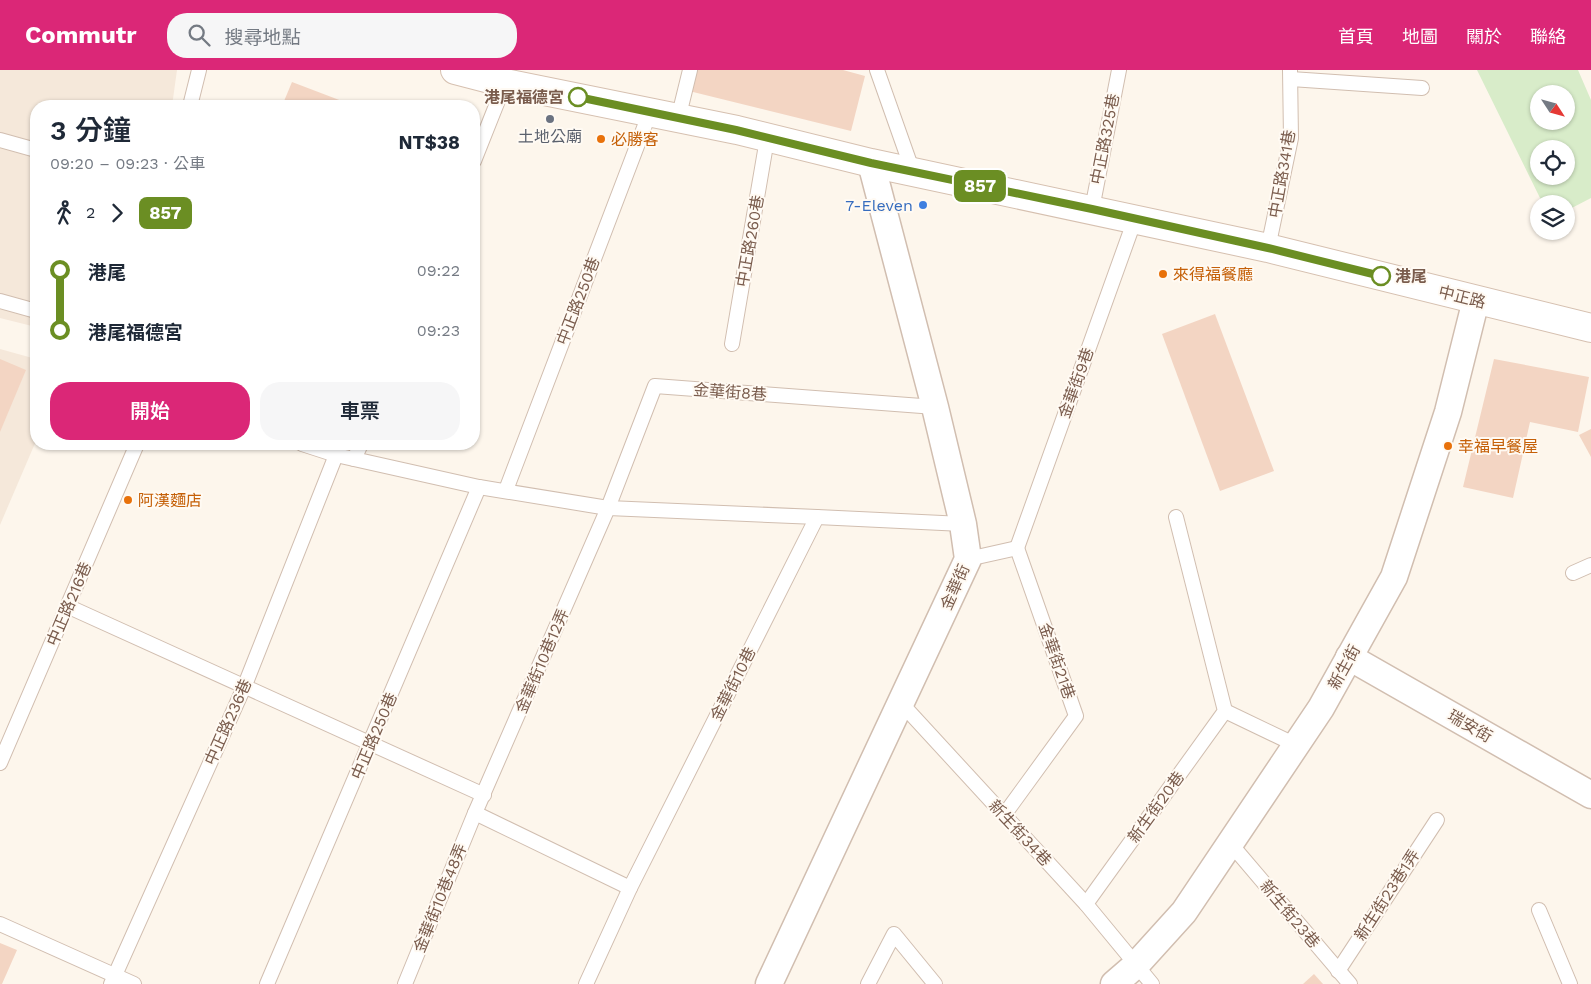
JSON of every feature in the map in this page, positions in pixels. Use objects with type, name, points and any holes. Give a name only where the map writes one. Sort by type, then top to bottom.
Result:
[{"type":"main road","name":"中正路","points":[[455,70],[507,76],[678,119],[736,130],[871,163],[1268,248],[1590,329]]},
{"type":"street","name":"金華街","points":[[769,984],[968,560],[963,524],[935,408],[871,163]]},
{"type":"street","name":"新生街","points":[[1114,984],[1144,974],[1321,708],[1394,577],[1448,412],[1476,300]]},
{"type":"street","name":"瑞安街","points":[[1349,657],[1591,795]]},
{"type":"lane","points":[[192,100],[199,70]]},
{"type":"lane","points":[[678,119],[690,70]]},
{"type":"lane","points":[[877,70],[913,172]]},
{"type":"lane","name":"中正路325巷","points":[[1092,209],[1118,70]]},
{"type":"lane","points":[[1291,75],[1422,88]]},
{"type":"lane","name":"中正路341巷","points":[[1268,248],[1291,138],[1291,75]]},
{"type":"lane","points":[[480,146],[507,76]]},
{"type":"lane","name":"中正路250巷","points":[[506,490],[650,112]]},
{"type":"lane","name":"中正路260巷","points":[[732,344],[767,139]]},
{"type":"lane","points":[[0,140],[30,148]]},
{"type":"lane","name":"金華街9巷","points":[[1017,548],[1135,219]]},
{"type":"lane","points":[[0,301],[30,309]]},
{"type":"lane","name":"金華街8巷","points":[[608,508],[655,386],[935,408]]},
{"type":"lane","name":"中正路216巷","points":[[0,763],[134,450]]},
{"type":"lane","points":[[321,450],[479,487],[608,508],[963,524]]},
{"type":"lane","points":[[354,459],[358,450]]},
{"type":"lane","name":"中正路236巷","points":[[113,980],[245,685],[336,455]]},
{"type":"lane","name":"中正路250巷","points":[[267,984],[479,487]]},
{"type":"lane","name":"金華街10巷12弄","points":[[475,813],[608,508]]},
{"type":"lane","name":"金華街10巷","points":[[586,984],[630,888],[817,517]]},
{"type":"lane","points":[[1176,517],[1225,711],[1296,745]]},
{"type":"lane","points":[[968,560],[1017,548]]},
{"type":"lane","name":"金華街21巷","points":[[1004,815],[1076,716],[1017,548]]},
{"type":"lane","points":[[1573,573],[1591,565]]},
{"type":"lane","points":[[67,606],[245,685],[484,795]]},
{"type":"lane","name":"新生街34巷","points":[[901,703],[1086,904],[1144,974]]},
{"type":"lane","name":"新生街20巷","points":[[1086,904],[1225,711]]},
{"type":"lane","points":[[475,813],[630,888]]},
{"type":"lane","name":"金華街10巷48弄","points":[[405,984],[475,813]]},
{"type":"lane","name":"新生街23巷1弄","points":[[1338,970],[1436,820]]},
{"type":"lane","name":"新生街23巷","points":[[1230,843],[1350,984]]},
{"type":"lane","points":[[1539,910],[1570,984]]},
{"type":"lane","points":[[0,924],[113,980],[134,984]]},
{"type":"lane","points":[[868,984],[894,934],[935,984]]},
{"type":"shaded area","points":[[0,70],[177,70],[173,100],[30,100],[30,326],[0,318]]},
{"type":"shaded area","points":[[0,349],[30,357],[30,450],[32,450],[0,525]]},
{"type":"green space","points":[[1477,70],[1578,70],[1591,100],[1591,198],[1575,206],[1575,195],[1539,195],[1534,185],[1575,185],[1575,140],[1530,140],[1530,178]]},
{"type":"building","points":[[694,70],[843,70],[865,76],[851,131],[689,91]]},
{"type":"building","points":[[292,82],[339,100],[284,100]]},
{"type":"building","points":[[1215,314],[1274,471],[1220,491],[1162,334]]},
{"type":"building","points":[[0,359],[26,370],[0,432]]},
{"type":"building","points":[[1494,359],[1589,377],[1578,432],[1530,422],[1513,498],[1463,487]]},
{"type":"building","points":[[1591,429],[1591,457],[1579,435]]},
{"type":"building","points":[[0,943],[17,950],[2,984],[0,984]]},
{"type":"building","points":[[1314,974],[1323,984],[1303,984]]},
{"type":"bus line","name":"857","points":[[578,97],[736,130],[871,163],[1268,248],[1381,276]]},
{"type":"place","name":"港尾福德宮","points":[[578,97]]},
{"type":"place","name":"土地公廟","points":[[550,119]]},
{"type":"place","name":"必勝客","points":[[601,139]]},
{"type":"place","name":"7-Eleven","points":[[923,205]]},
{"type":"place","name":"來得福餐廳","points":[[1163,274]]},
{"type":"place","name":"港尾","points":[[1381,276]]},
{"type":"place","name":"幸福早餐屋","points":[[1448,446]]},
{"type":"place","name":"阿漢麵店","points":[[128,500]]}]
